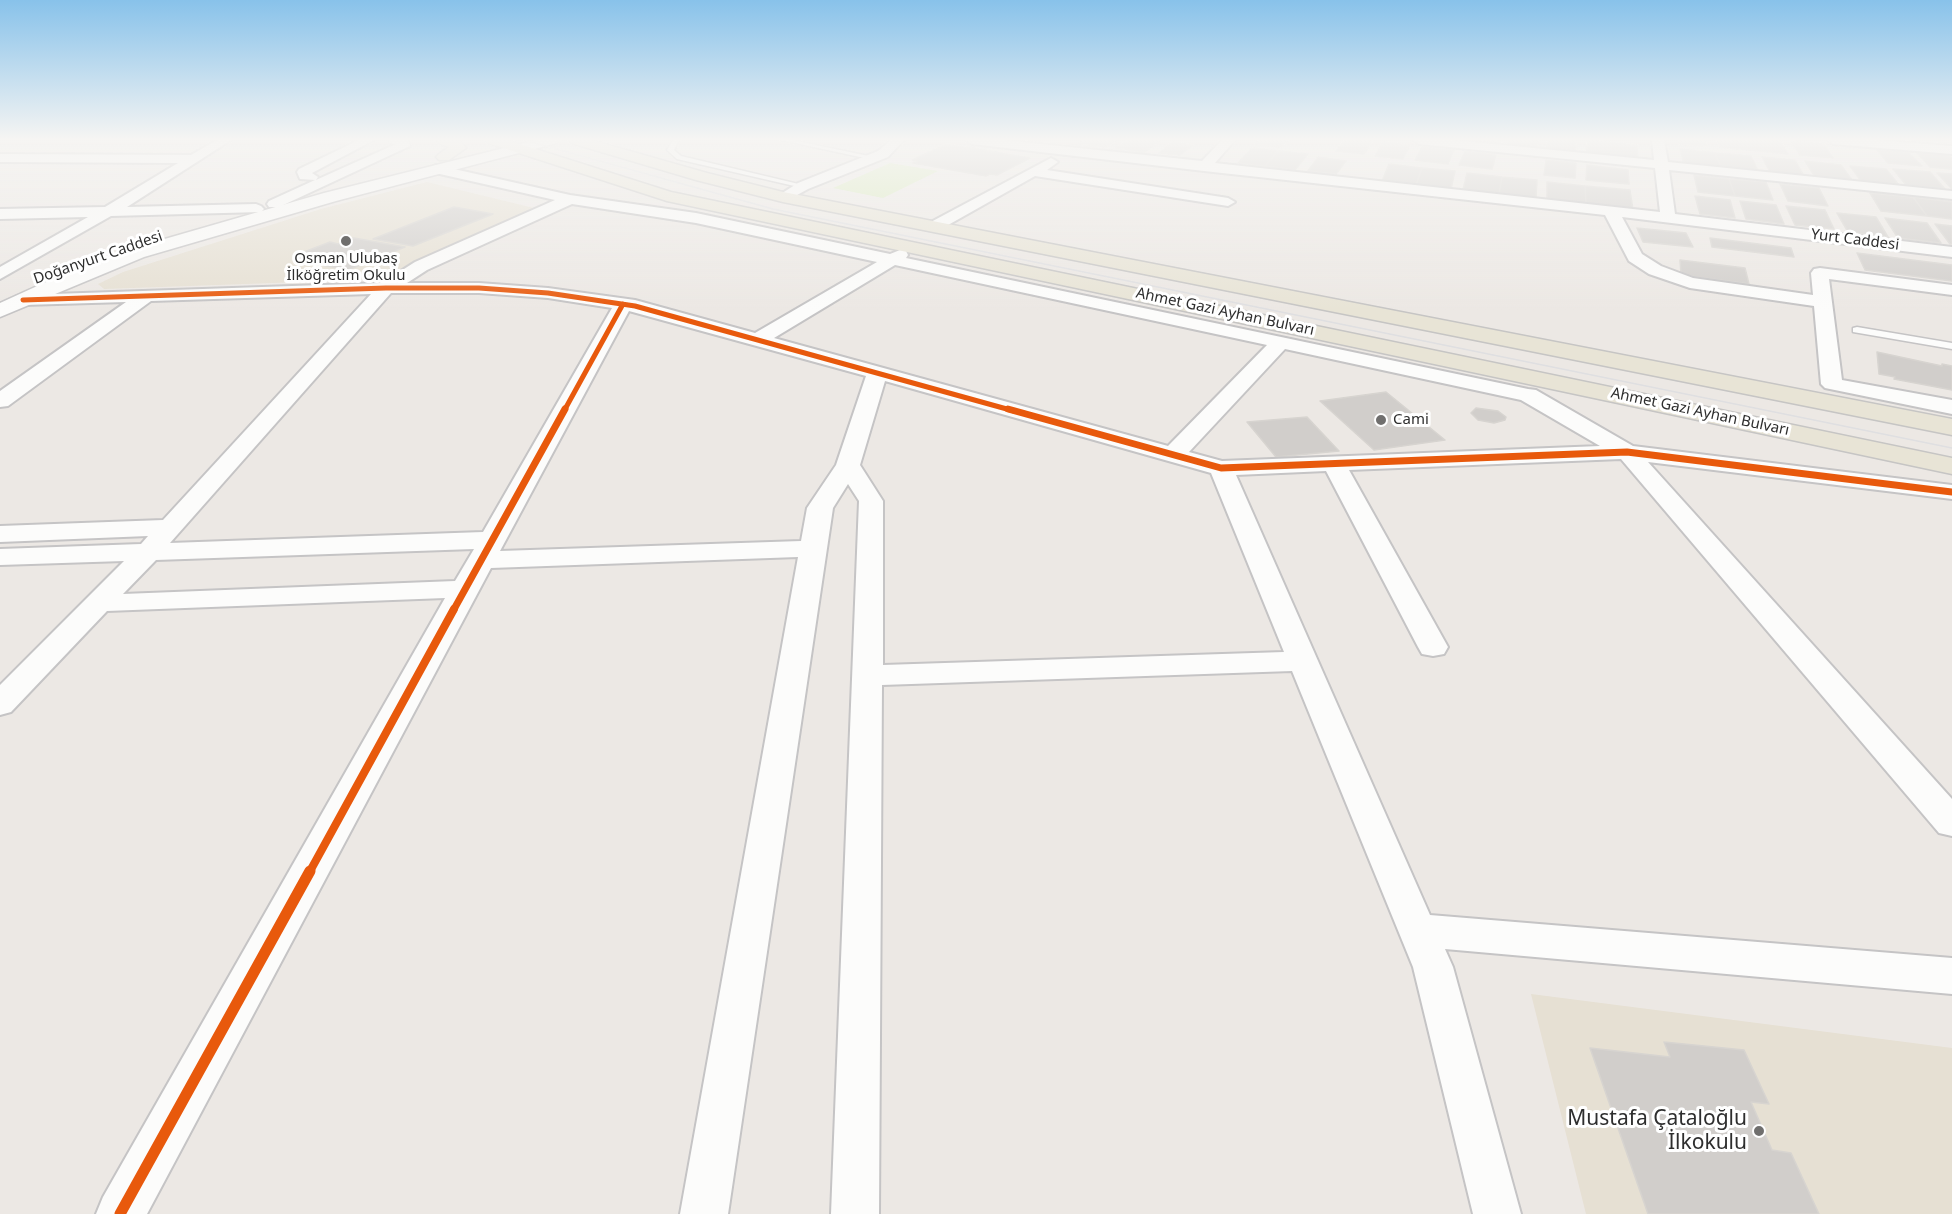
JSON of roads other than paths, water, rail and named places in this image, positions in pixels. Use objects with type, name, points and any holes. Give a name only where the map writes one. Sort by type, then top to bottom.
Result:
[{"type":"main road","name":"Ahmet Gazi Ayhan Bulvarı","points":[[670,197],[912,246],[1527,385],[1952,466]]},
{"type":"main road","name":"Ahmet Gazi Ayhan Bulvarı","points":[[783,197],[1952,427]]},
{"type":"street","points":[[3,271],[133,197]]},
{"type":"street","points":[[274,204],[291,197]]},
{"type":"street","name":"Doğanyurt Caddesi","points":[[0,293],[101,255],[300,197]]},
{"type":"street","name":"Doğanyurt Caddesi","points":[[0,311],[99,267],[313,197]]},
{"type":"street","points":[[563,197],[696,218],[1280,343],[1527,385],[1627,452],[1952,823]]},
{"type":"street","points":[[935,226],[989,197]]},
{"type":"street","points":[[1198,197],[1228,202]]},
{"type":"street","name":"Yurt Caddesi","points":[[1478,197],[1952,252]]},
{"type":"street","points":[[1666,197],[1668,218]]},
{"type":"street","points":[[0,704],[149,551],[386,288],[421,266],[570,199]]},
{"type":"street","points":[[0,214],[256,209]]},
{"type":"street","points":[[1611,211],[1635,257],[1655,270],[1690,282],[1824,302]]},
{"type":"street","points":[[758,340],[912,246]]},
{"type":"street","points":[[1952,290],[1820,273],[1832,384],[1952,407]]},
{"type":"street","points":[[23,300],[386,288],[517,290],[623,304],[1221,468],[1627,452],[1952,492]]},
{"type":"street","points":[[0,401],[146,296]]},
{"type":"street","points":[[120,1214],[623,304]]},
{"type":"street","points":[[1173,455],[1280,343]]},
{"type":"street","points":[[704,1214],[820,508],[848,465],[877,373]]},
{"type":"street","points":[[1334,464],[1432,647]]},
{"type":"street","points":[[848,465],[871,501],[855,1214]]},
{"type":"street","points":[[1221,468],[1433,966],[1497,1214]]},
{"type":"street","points":[[0,534],[171,527]]},
{"type":"street","points":[[98,603],[480,563],[813,549]]},
{"type":"street","points":[[0,557],[149,551],[480,563]]},
{"type":"street","points":[[867,676],[1303,661]]},
{"type":"street","points":[[1418,930],[1952,976]]},
{"type":"lane","points":[[1857,330],[1952,346]]},
{"type":"tram line","points":[[728,197],[773,209],[1952,448]]},
{"type":"place","name":"Osman Ulubaş İlköğretim Okulu","points":[[346,241]]},
{"type":"place","name":"Cami","points":[[1381,420]]},
{"type":"place","name":"Mustafa Çataloğlu İlkokulu","points":[[1759,1131]]}]
